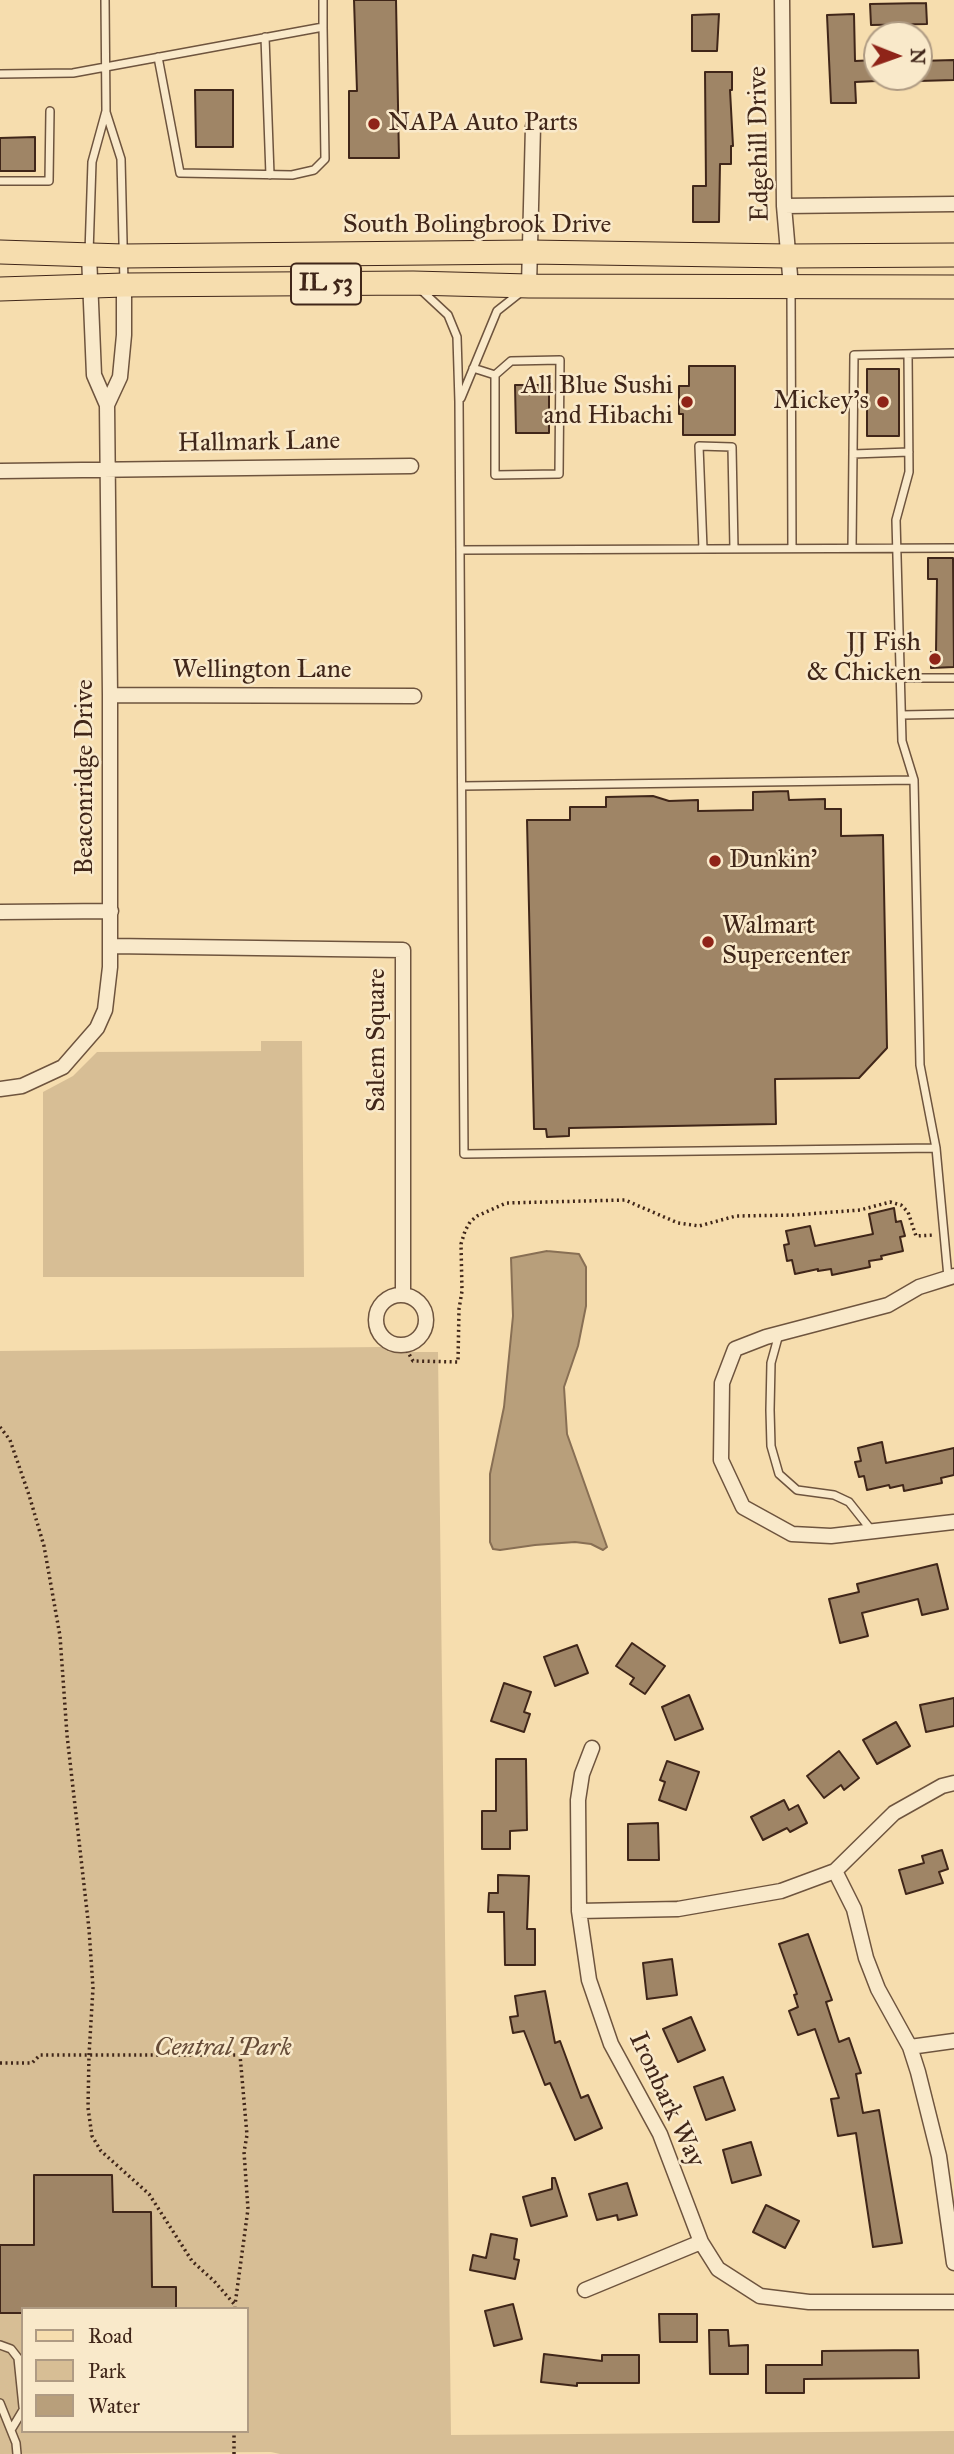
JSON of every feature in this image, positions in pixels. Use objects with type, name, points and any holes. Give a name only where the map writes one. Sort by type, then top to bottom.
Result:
[{"type":"main road","name":"South Bolingbrook Drive","points":[[0,251],[123,256],[530,253],[954,255]]},
{"type":"main road","name":"IL 53","points":[[0,289],[124,285],[413,283],[791,288],[954,287]]},
{"type":"street","name":"Edgehill Drive","points":[[782,0],[784,206],[791,288]]},
{"type":"street","points":[[529,286],[533,126]]},
{"type":"street","points":[[784,206],[954,204]]},
{"type":"street","name":"Beaconridge Drive","points":[[0,1089],[22,1086],[58,1071],[97,1028],[105,1010],[111,946],[107,405],[94,375],[89,255]]},
{"type":"street","name":"Beaconridge Drive","points":[[107,405],[120,377],[124,335],[124,285]]},
{"type":"street","name":"Hallmark Lane","points":[[0,471],[411,466]]},
{"type":"street","name":"Wellington Lane","points":[[110,695],[414,696]]},
{"type":"street","points":[[0,912],[111,911]]},
{"type":"street","name":"Salem Square","points":[[111,946],[403,950],[403,1295]]},
{"type":"street","points":[[951,1276],[919,1287],[888,1305],[779,1333],[735,1349],[722,1383],[721,1460],[743,1507],[792,1534],[831,1536],[954,1522]]},
{"type":"street","points":[[403,1295],[413,1298],[421,1305],[426,1314],[426,1325],[422,1335],[414,1342],[392,1344],[382,1337],[376,1327],[376,1315],[382,1304],[391,1297],[403,1295]]},
{"type":"street","name":"Ironbark Way","points":[[592,1748],[582,1774],[578,1800],[579,1911],[589,1980],[611,2045],[660,2134],[701,2242],[718,2269],[760,2296],[809,2302],[954,2302]]},
{"type":"street","points":[[579,1911],[678,1909],[780,1891],[835,1871],[894,1812],[942,1786],[954,1783]]},
{"type":"street","points":[[835,1871],[854,1909],[866,1958],[878,1989],[910,2047],[939,2156],[954,2263]]},
{"type":"street","points":[[910,2047],[954,2041]]},
{"type":"street","points":[[585,2290],[701,2242]]},
{"type":"lane","points":[[89,255],[92,162],[106,111],[105,0]]},
{"type":"lane","points":[[158,57],[180,173],[292,175],[314,170],[325,159],[323,0]]},
{"type":"lane","points":[[0,74],[73,73],[323,26]]},
{"type":"lane","points":[[265,37],[270,175]]},
{"type":"lane","points":[[0,181],[49,181],[50,111]]},
{"type":"lane","points":[[106,111],[121,159],[124,285]]},
{"type":"lane","points":[[413,283],[448,315],[457,337],[464,1154],[936,1148]]},
{"type":"lane","points":[[459,402],[497,311],[529,286]]},
{"type":"lane","points":[[791,288],[792,548]]},
{"type":"lane","points":[[852,548],[854,355],[954,353]]},
{"type":"lane","points":[[908,354],[909,472],[896,520],[902,741],[914,780],[920,1065],[936,1148],[943,1234],[951,1276]]},
{"type":"lane","points":[[559,360],[559,474],[495,475],[495,375],[511,361],[559,360]]},
{"type":"lane","points":[[472,368],[495,375]]},
{"type":"lane","points":[[703,549],[699,446],[732,447],[733,549]]},
{"type":"lane","points":[[853,454],[909,452]]},
{"type":"lane","points":[[460,550],[954,548]]},
{"type":"lane","points":[[901,678],[954,678]]},
{"type":"lane","points":[[902,715],[954,714]]},
{"type":"lane","points":[[462,786],[914,780]]},
{"type":"lane","points":[[779,1333],[771,1363],[770,1410],[771,1446],[779,1474],[797,1490],[834,1495],[849,1502],[872,1532]]},
{"type":"lane","points":[[0,2345],[12,2349],[18,2358],[21,2388]]},
{"type":"lane","points":[[0,2403],[17,2454]]},
{"type":"lane","points":[[11,2430],[21,2412]]},
{"type":"path","points":[[404,1345],[413,1362],[458,1362],[462,1290],[461,1244],[470,1222],[506,1203],[625,1200],[678,1223],[699,1226],[736,1216],[860,1210],[890,1202],[901,1205],[908,1212],[915,1236],[943,1234]]},
{"type":"path","points":[[0,1427],[10,1440],[44,1546],[60,1636],[67,1735],[93,1976],[88,2108],[93,2136],[102,2151],[149,2194],[192,2261],[214,2281],[235,2307]]},
{"type":"path","points":[[0,2063],[32,2063],[40,2055],[240,2055],[247,2134],[244,2152],[248,2209],[235,2307]]},
{"type":"path","points":[[234,2433],[234,2454]]},
{"type":"green space","points":[[261,1041],[302,1041],[304,1277],[43,1277],[43,1092],[73,1076],[97,1052],[261,1051]]},
{"type":"green space","name":"Central Park","points":[[381,1347],[389,1352],[438,1352],[451,2435],[954,2431],[954,2454],[0,2454],[0,1351]]},
{"type":"water","points":[[547,1251],[579,1254],[586,1267],[586,1306],[578,1346],[564,1387],[567,1434],[607,1547],[603,1550],[591,1544],[575,1542],[500,1550],[493,1549],[490,1542],[490,1474],[504,1407],[513,1316],[511,1258]]},
{"type":"building","points":[[354,0],[396,0],[399,158],[349,158],[349,91],[357,91]]},
{"type":"building","points":[[926,3],[927,21],[871,21],[870,4]]},
{"type":"building","points":[[719,14],[717,51],[692,51],[692,15]]},
{"type":"building","points":[[854,14],[855,61],[863,61],[863,82],[855,82],[856,103],[831,103],[827,15]]},
{"type":"building","points":[[954,60],[954,80],[933,81],[933,61]]},
{"type":"building","points":[[705,72],[732,72],[730,90],[733,146],[731,164],[720,164],[719,222],[693,222],[693,186],[706,186]]},
{"type":"building","points":[[195,90],[233,90],[233,147],[196,147]]},
{"type":"building","points":[[35,137],[35,171],[0,171],[0,138]]},
{"type":"building","points":[[689,366],[735,366],[735,435],[683,435],[683,414],[679,414],[679,386],[689,386]]},
{"type":"building","name":"Mickey's","points":[[867,369],[899,369],[899,436],[867,436]]},
{"type":"building","points":[[515,385],[549,385],[549,433],[516,433]]},
{"type":"building","points":[[928,558],[953,558],[954,667],[931,668],[931,652],[936,652],[937,579],[928,579]]},
{"type":"building","name":"Walmart Supercenter","points":[[788,791],[789,800],[825,799],[825,809],[841,809],[841,836],[883,835],[887,1048],[859,1078],[775,1079],[776,1124],[569,1128],[569,1136],[547,1137],[546,1129],[534,1129],[527,820],[570,820],[570,807],[606,807],[606,797],[653,796],[669,801],[698,800],[698,811],[753,810],[753,792]]},
{"type":"building","points":[[894,1208],[896,1222],[901,1221],[905,1236],[900,1237],[903,1251],[869,1261],[870,1267],[832,1275],[831,1269],[795,1274],[792,1260],[787,1261],[784,1245],[789,1244],[786,1231],[810,1226],[815,1246],[873,1234],[869,1214]]},
{"type":"building","points":[[882,1442],[886,1463],[954,1448],[954,1475],[941,1478],[942,1483],[904,1491],[903,1485],[867,1490],[864,1476],[859,1477],[855,1462],[861,1461],[858,1448]]},
{"type":"building","points":[[937,1564],[948,1609],[922,1615],[918,1599],[862,1613],[868,1636],[840,1643],[829,1599],[859,1592],[857,1584]]},
{"type":"building","points":[[632,1643],[665,1666],[645,1694],[630,1684],[634,1678],[616,1666]]},
{"type":"building","points":[[577,1645],[588,1673],[555,1686],[544,1657]]},
{"type":"building","points":[[504,1683],[531,1692],[524,1712],[530,1714],[524,1732],[491,1721]]},
{"type":"building","points":[[689,1695],[703,1729],[675,1740],[662,1707]]},
{"type":"building","points":[[954,1698],[954,1726],[926,1732],[920,1705]]},
{"type":"building","points":[[896,1722],[910,1746],[877,1764],[863,1740]]},
{"type":"building","points":[[839,1751],[859,1778],[844,1790],[841,1785],[824,1798],[807,1776]]},
{"type":"building","points":[[496,1759],[526,1759],[527,1830],[510,1831],[510,1849],[482,1849],[482,1811],[496,1811]]},
{"type":"building","points":[[667,1761],[699,1772],[686,1810],[659,1800],[665,1782],[660,1780]]},
{"type":"building","points":[[784,1800],[789,1810],[798,1805],[807,1823],[790,1832],[787,1828],[763,1840],[751,1817]]},
{"type":"building","points":[[658,1823],[659,1860],[628,1860],[628,1824]]},
{"type":"building","points":[[942,1850],[948,1869],[939,1872],[943,1883],[906,1894],[899,1870],[924,1863],[922,1856]]},
{"type":"building","points":[[498,1875],[529,1876],[527,1929],[535,1929],[535,1965],[505,1965],[504,1912],[488,1912],[489,1893],[498,1893]]},
{"type":"building","points":[[808,1934],[832,2000],[826,2002],[839,2042],[849,2038],[861,2073],[856,2074],[863,2113],[879,2110],[902,2243],[873,2247],[856,2133],[838,2136],[831,2099],[839,2098],[815,2029],[798,2035],[789,2011],[798,2007],[794,1995],[797,1994],[779,1944]]},
{"type":"building","points":[[672,1959],[677,1995],[647,1999],[643,1963]]},
{"type":"building","points":[[545,1991],[555,2043],[560,2041],[581,2098],[588,2095],[602,2128],[575,2140],[550,2083],[545,2085],[524,2031],[513,2033],[510,2017],[518,2016],[515,1996]]},
{"type":"building","points":[[691,2017],[705,2050],[678,2062],[663,2029]]},
{"type":"building","points":[[723,2077],[735,2110],[706,2120],[694,2087]]},
{"type":"building","points":[[751,2142],[761,2175],[732,2183],[723,2150]]},
{"type":"building","points":[[34,2175],[112,2175],[113,2212],[151,2212],[152,2287],[176,2287],[176,2307],[21,2307],[21,2313],[0,2313],[0,2245],[34,2245]]},
{"type":"building","points":[[552,2178],[555,2178],[567,2216],[531,2226],[523,2197],[552,2189]]},
{"type":"building","points":[[627,2183],[637,2215],[618,2220],[617,2215],[597,2220],[589,2194]]},
{"type":"building","points":[[766,2205],[799,2221],[785,2248],[753,2232]]},
{"type":"building","points":[[491,2234],[517,2239],[514,2259],[519,2260],[515,2279],[470,2270],[473,2255],[486,2258]]},
{"type":"building","points":[[513,2304],[522,2339],[494,2346],[485,2311]]},
{"type":"building","points":[[659,2314],[697,2314],[697,2342],[660,2342]]},
{"type":"building","points":[[709,2330],[728,2330],[729,2346],[748,2345],[748,2374],[710,2374]]},
{"type":"building","points":[[918,2350],[919,2378],[804,2379],[804,2393],[766,2393],[766,2365],[822,2365],[822,2351]]},
{"type":"building","points":[[544,2354],[602,2361],[602,2355],[639,2355],[639,2383],[577,2383],[577,2386],[541,2382]]},
{"type":"place","name":"NAPA Auto Parts","points":[[374,124]]},
{"type":"place","name":"All Blue Sushi and Hibachi","points":[[687,402]]},
{"type":"place","name":"Mickey's","points":[[883,402]]},
{"type":"place","name":"JJ Fish & Chicken","points":[[935,659]]},
{"type":"place","name":"Dunkin'","points":[[715,861]]},
{"type":"place","name":"Walmart Supercenter","points":[[708,942]]}]
